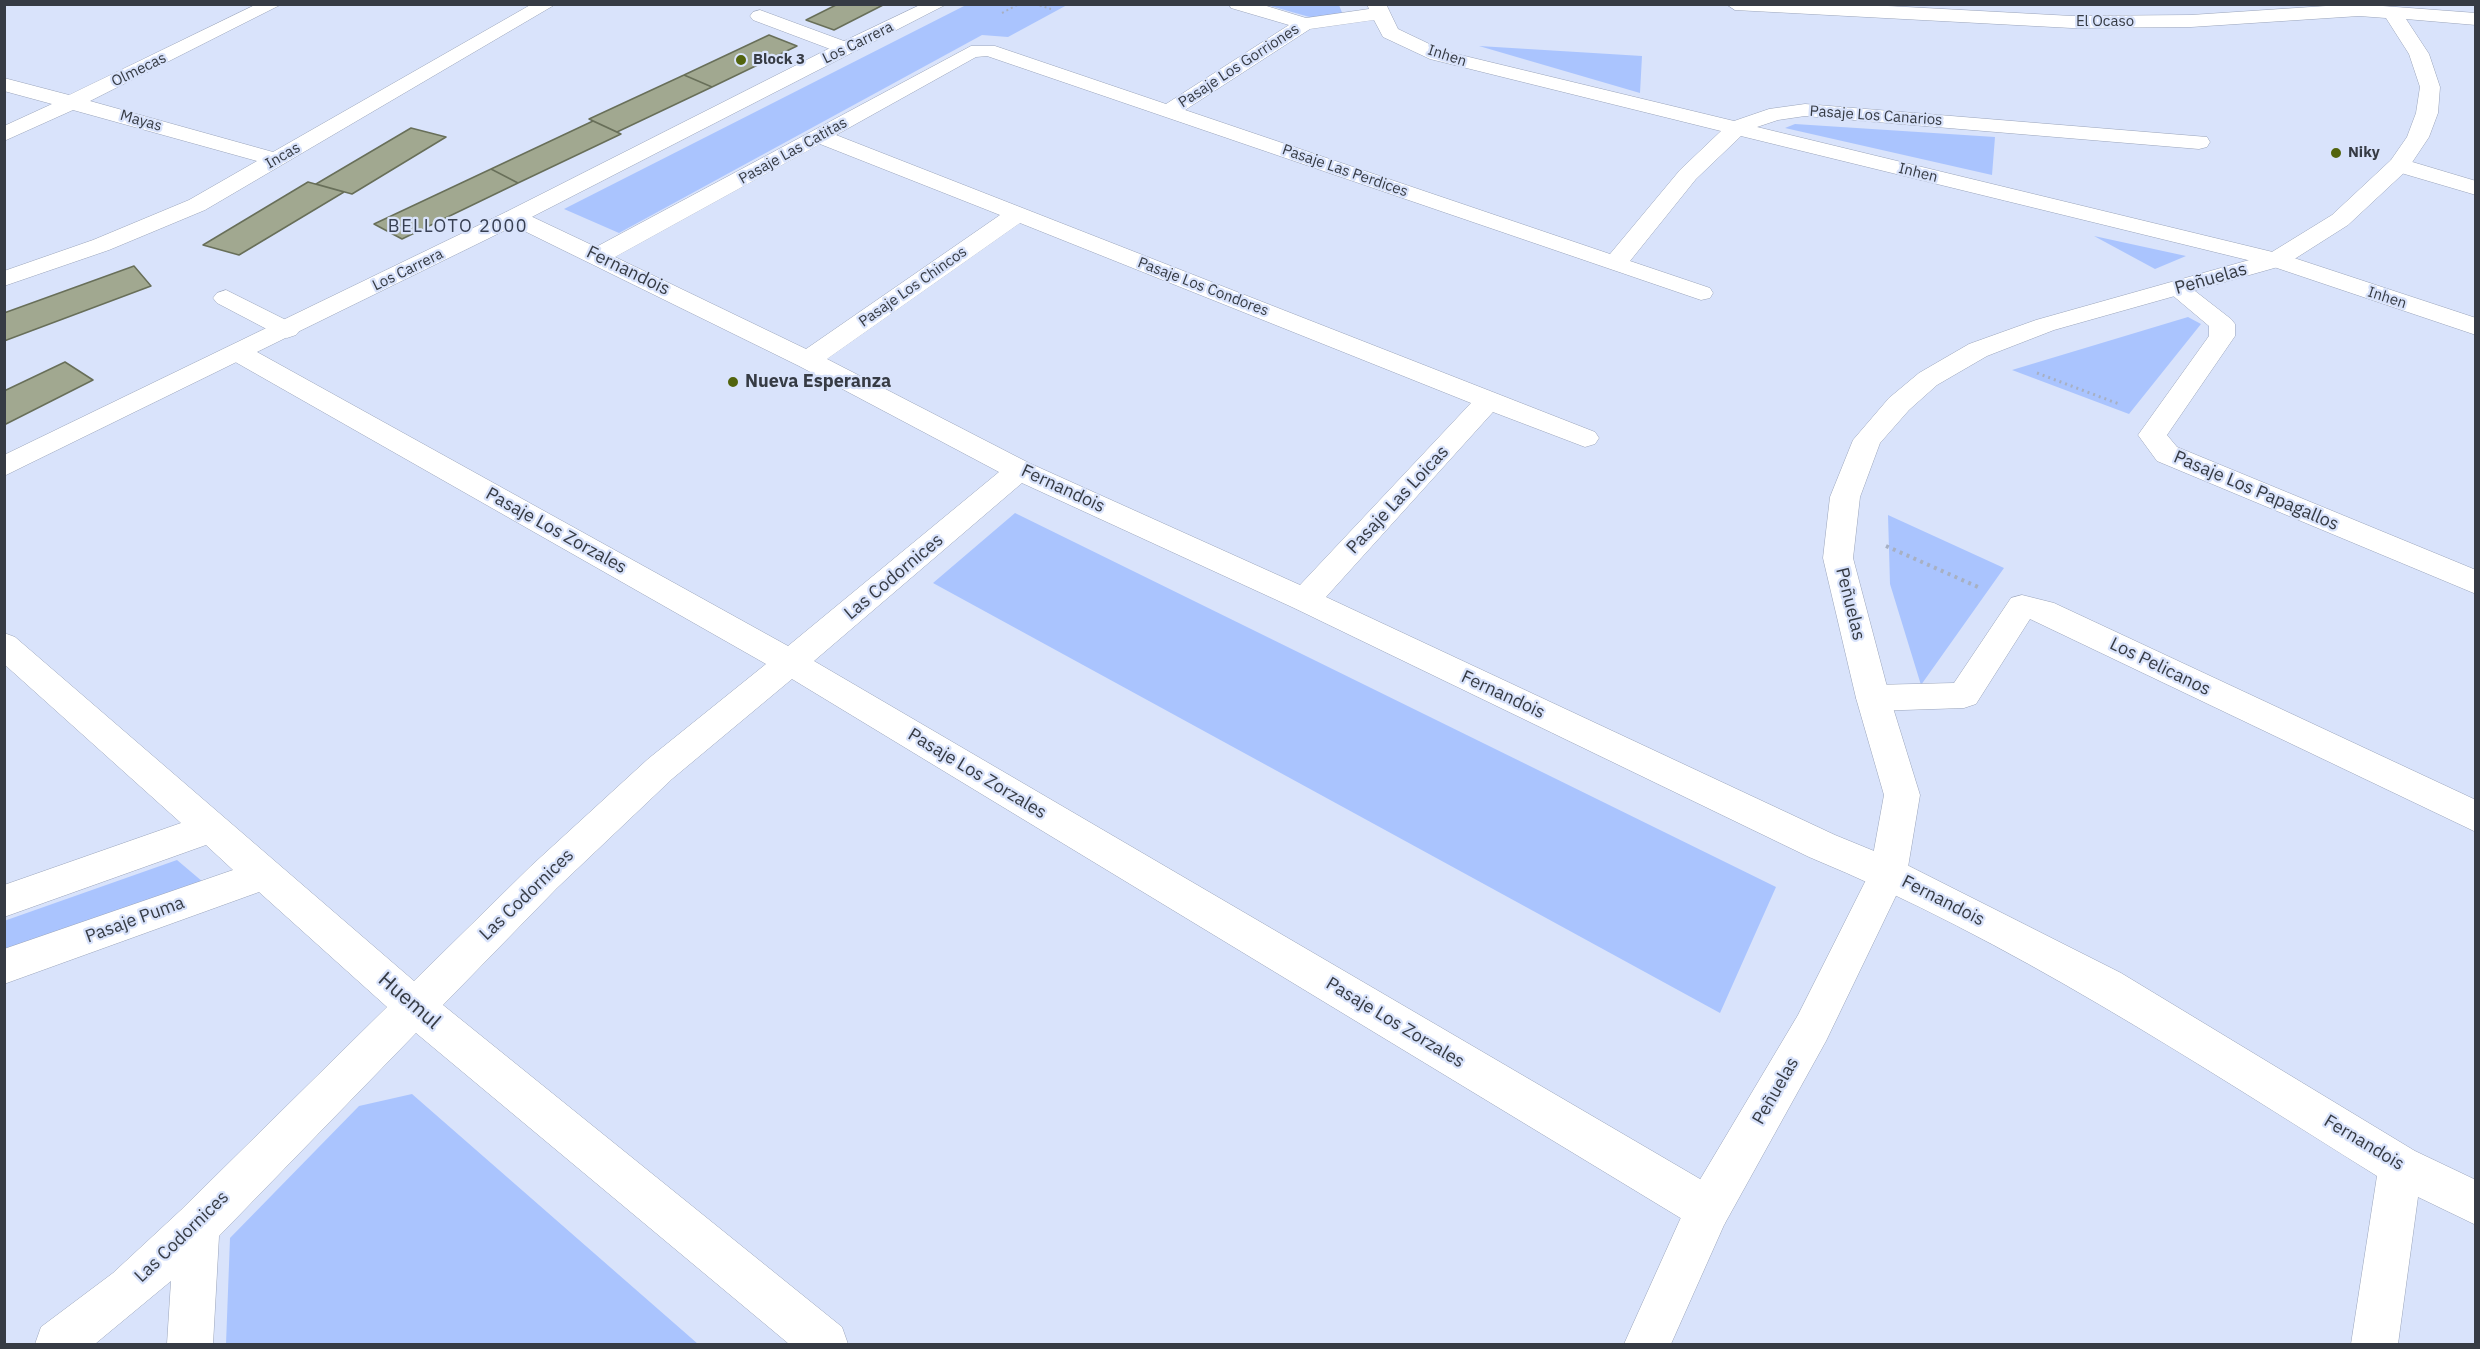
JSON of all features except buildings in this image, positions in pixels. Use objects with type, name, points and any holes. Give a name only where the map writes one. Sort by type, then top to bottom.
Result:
[{"type":"street","name":"Olmecas","points":[[4,135],[273,4]]},
{"type":"street","name":"Incas","points":[[4,279],[161,222],[278,159],[547,4]]},
{"type":"street","name":"Los Carrera","points":[[4,467],[514,218],[845,48],[938,4]]},
{"type":"street","points":[[1238,4],[1305,24]]},
{"type":"street","name":"El Ocaso","points":[[1735,4],[1897,14],[2124,22],[2191,21],[2318,11],[2475,19]]},
{"type":"street","name":"Pasaje Los Gorriones","points":[[1169,111],[1305,24],[1378,9]]},
{"type":"street","name":"Inhen","points":[[1378,9],[1390,33],[1437,55],[2276,260],[2475,327]]},
{"type":"street","name":"Peñuelas","points":[[1647,1344],[1708,1209],[1812,1028],[1888,873],[1902,795],[1873,698],[1838,558],[1845,497],[1867,440],[1899,404],[1928,379],[1961,358],[2045,326],[2276,260],[2340,220],[2399,165],[2418,136],[2427,113],[2430,87],[2419,54],[2392,13]]},
{"type":"street","points":[[760,16],[845,48]]},
{"type":"street","name":"Pasaje Las Perdices","points":[[988,50],[1701,293]]},
{"type":"street","name":"Pasaje Las Catitas","points":[[598,256],[971,52],[988,50]]},
{"type":"street","name":"Mayas","points":[[4,84],[278,159]]},
{"type":"street","name":"Pasaje Los Canarios","points":[[1615,263],[1709,153],[1737,129],[1775,113],[1805,110],[2199,142]]},
{"type":"street","name":"Pasaje Los Condores","points":[[820,136],[1585,438]]},
{"type":"street","points":[[2399,165],[2475,188]]},
{"type":"street","name":"Pasaje Los Chincos","points":[[808,360],[1018,214]]},
{"type":"street","name":"Fernandois","points":[[514,218],[598,256],[808,360],[1019,470],[1305,600],[1822,846],[1888,873],[2107,986],[2400,1166],[2475,1203]]},
{"type":"street","name":"Pasaje Los Papagallos","points":[[2177,289],[2223,324],[2222,336],[2152,435],[2167,454],[2475,583]]},
{"type":"street","points":[[226,298],[287,330]]},
{"type":"street","name":"Pasaje Los Zorzales","points":[[239,353],[789,662],[1708,1209]]},
{"type":"street","name":"Pasaje Las Loicas","points":[[1305,600],[1490,399]]},
{"type":"street","name":"Las Codornices","points":[[58,1344],[129,1289],[197,1226],[544,877],[660,769],[907,567],[1019,470]]},
{"type":"street","points":[[1873,698],[1964,695],[2022,606]]},
{"type":"street","name":"Los Pelicanos","points":[[2022,606],[2043,611],[2475,817]]},
{"type":"street","name":"Huemul","points":[[4,645],[414,1006],[825,1344]]},
{"type":"street","points":[[4,901],[213,827]]},
{"type":"street","name":"Pasaje Puma","points":[[4,967],[266,874]]},
{"type":"street","points":[[2375,1344],[2400,1166]]},
{"type":"street","points":[[190,1344],[197,1226]]},
{"type":"path","points":[[1035,4],[1051,9]]},
{"type":"path","points":[[2060,382],[2162,420]]},
{"type":"path","points":[[1842,527],[2022,606]]},
{"type":"shaded area","points":[[966,5],[1067,5],[1008,37],[982,35],[619,233],[564,209]]},
{"type":"shaded area","points":[[1267,5],[1339,5],[1343,15],[1313,18]]},
{"type":"shaded area","points":[[1479,46],[1642,56],[1640,93]]},
{"type":"shaded area","points":[[1795,124],[1995,137],[1992,175],[1785,128]]},
{"type":"shaded area","points":[[2094,236],[2186,256],[2155,269]]},
{"type":"shaded area","points":[[2188,317],[2201,324],[2129,414],[2012,370]]},
{"type":"shaded area","points":[[1015,513],[1776,887],[1720,1013],[933,583]]},
{"type":"shaded area","points":[[1888,515],[2004,568],[1921,685],[1890,584]]},
{"type":"shaded area","points":[[177,860],[203,882],[5,952],[4,921]]},
{"type":"shaded area","points":[[412,1094],[698,1344],[226,1344],[230,1238],[359,1106]]},
{"type":"place","name":"Block 3","points":[[741,60]]},
{"type":"place","name":"Niky","points":[[2336,153]]},
{"type":"place","name":"Nueva Esperanza","points":[[733,382]]},
{"type":"district","name":"BELLOTO 2000","points":[[458,227]]}]
